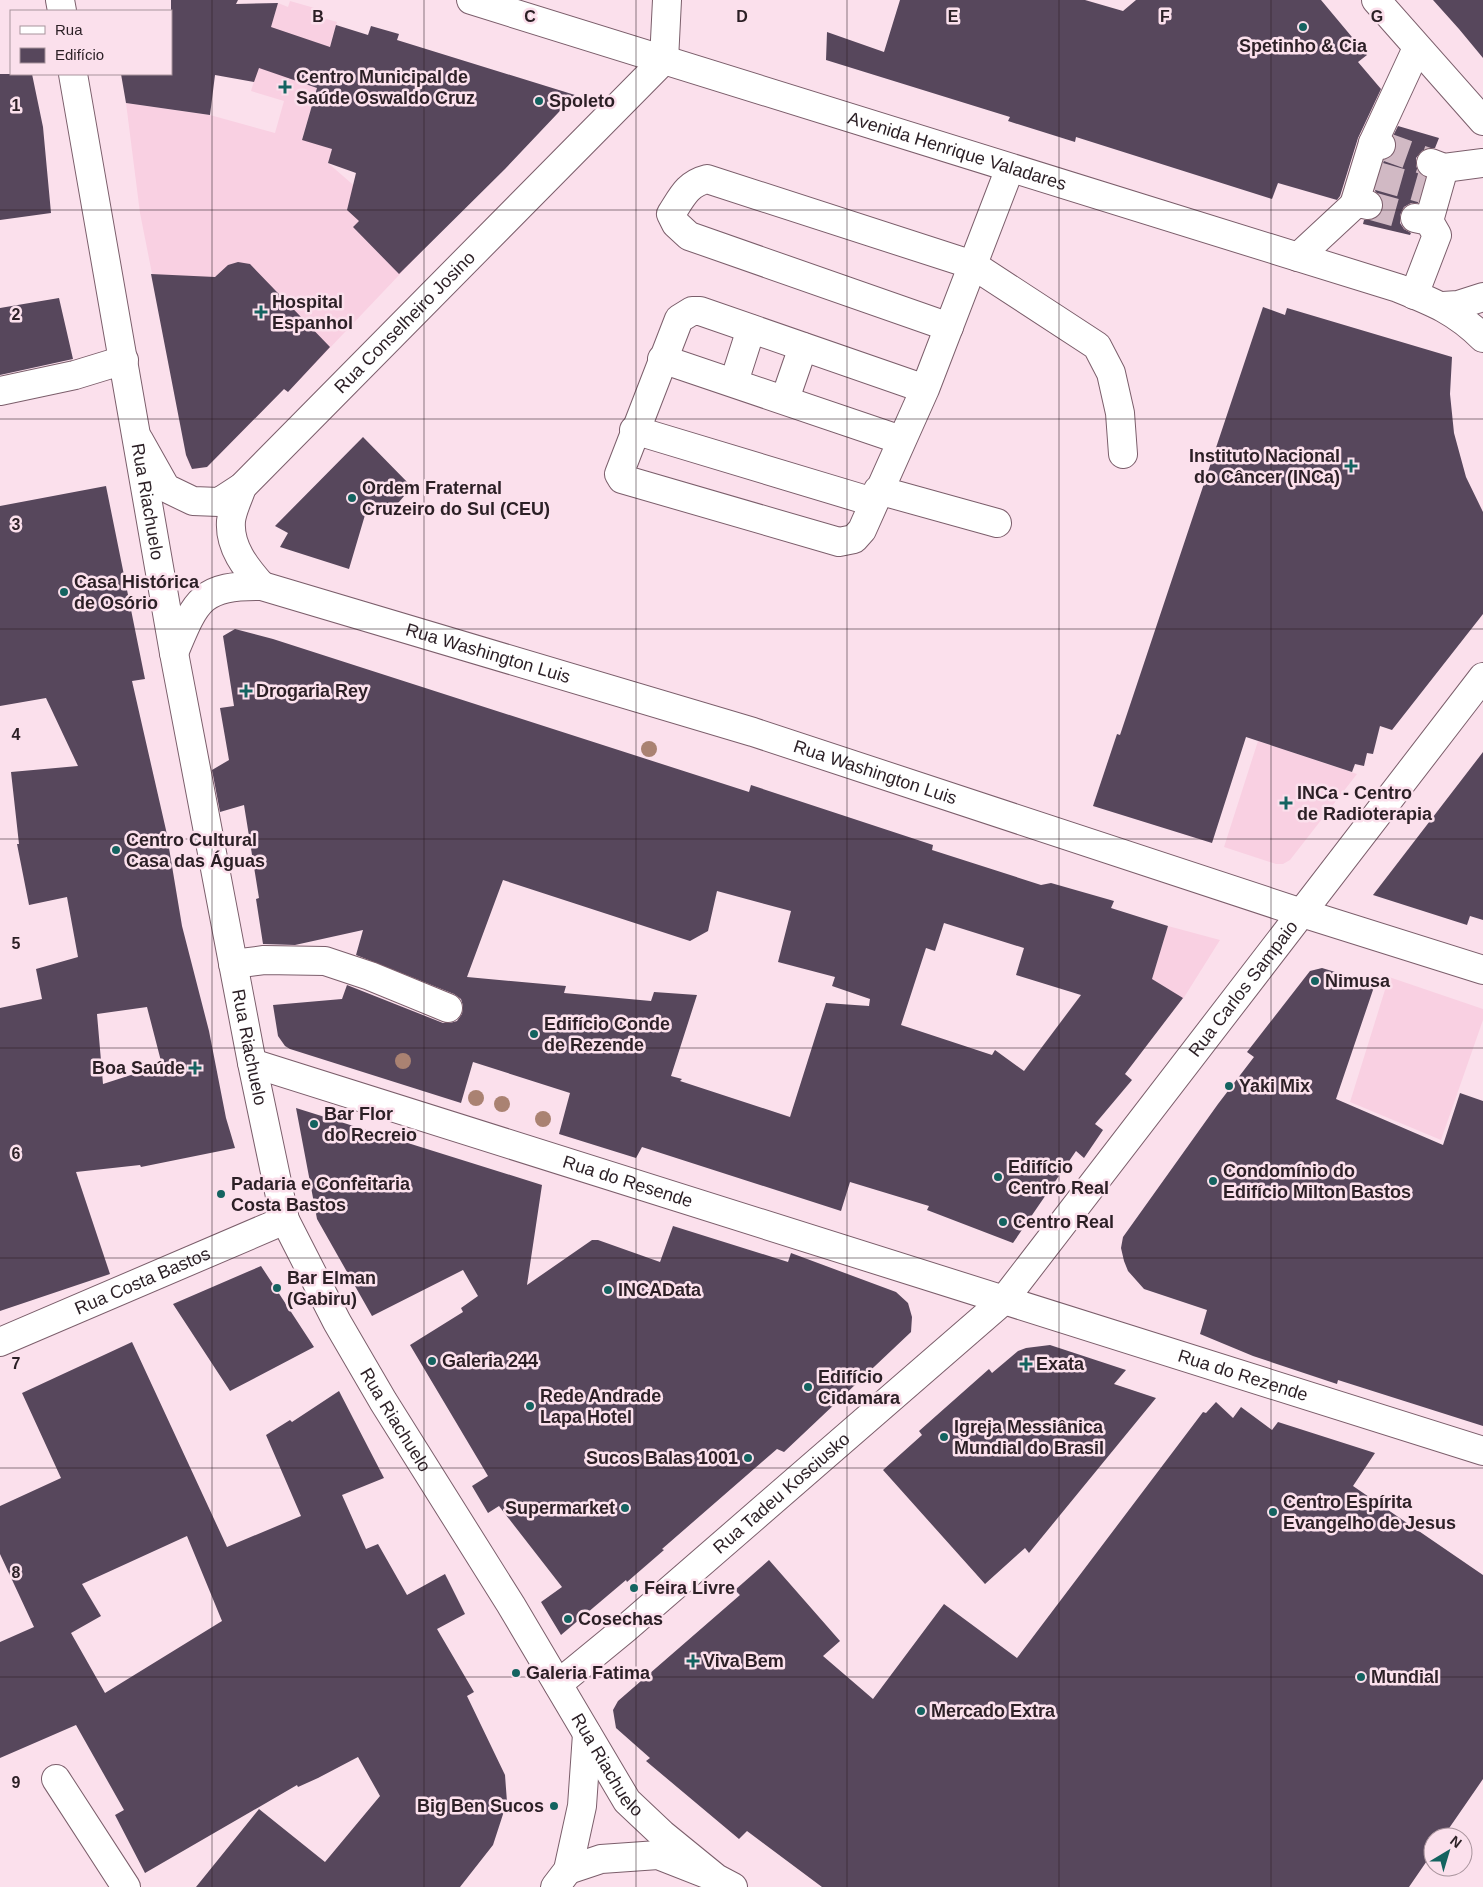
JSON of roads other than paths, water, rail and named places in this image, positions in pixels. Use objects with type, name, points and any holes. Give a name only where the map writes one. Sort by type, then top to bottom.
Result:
[{"type":"street","name":"Avenida Henrique Valadares","points":[[471,0],[1298,257],[1414,295],[1442,306],[1473,328],[1483,338]]},
{"type":"street","points":[[664,60],[667,0]]},
{"type":"street","points":[[1376,0],[1483,121]]},
{"type":"street","points":[[1298,257],[1361,205],[1377,144],[1417,48]]},
{"type":"street","name":"Rua Conselheiro Josino","points":[[139,440],[166,488],[193,501],[219,502],[242,487],[664,60]]},
{"type":"street","name":"Rua Riachuelo","points":[[73,75],[139,440],[174,653],[252,1063],[285,1220],[337,1322],[382,1401],[511,1605],[627,1801],[662,1834],[725,1882]]},
{"type":"street","points":[[1414,295],[1437,235],[1422,219],[1437,166],[1483,162]]},
{"type":"street","points":[[925,389],[751,328],[700,311],[692,311],[679,320],[619,468],[619,474],[622,478],[839,542],[854,539],[862,530],[875,496],[925,389],[1010,168]]},
{"type":"street","points":[[949,327],[689,236],[676,224],[671,214],[687,189],[695,182],[707,179],[972,265],[1097,346],[1111,373],[1120,413],[1123,454]]},
{"type":"street","points":[[1442,306],[1458,305],[1483,297]]},
{"type":"street","points":[[734,382],[751,328]]},
{"type":"street","points":[[785,399],[803,347]]},
{"type":"street","points":[[662,359],[785,399],[901,440]]},
{"type":"street","points":[[0,391],[75,375],[124,360]]},
{"type":"street","points":[[634,430],[875,496],[997,523]]},
{"type":"street","points":[[242,487],[231,521],[235,546],[242,564],[262,586]]},
{"type":"street","name":"Rua Washington Luis","points":[[174,653],[191,613],[211,592],[236,586],[262,586],[753,732],[1302,913],[1483,970]]},
{"type":"street","name":"Rua Carlos Sampaio","points":[[1002,1301],[1270,950],[1302,913],[1483,677]]},
{"type":"street","points":[[233,964],[264,960],[325,961],[339,964],[448,1008]]},
{"type":"street","name":"Rua do Resende","points":[[252,1063],[1002,1301]]},
{"type":"street","name":"Rua Costa Bastos","points":[[0,1342],[285,1220]]},
{"type":"street","name":"Rua do Rezende","points":[[1002,1301],[1483,1452]]},
{"type":"street","name":"Rua Tadeu Kosciusko","points":[[558,1684],[625,1629],[1002,1301]]},
{"type":"street","points":[[562,1878],[582,1806],[587,1734]]},
{"type":"street","points":[[56,1779],[126,1887]]},
{"type":"street","points":[[562,1878],[601,1859],[658,1855],[725,1882]]},
{"type":"tunnel","points":[[1381,145],[1431,163]]},
{"type":"tunnel","points":[[1374,175],[1423,189]]},
{"type":"tunnel","points":[[1368,205],[1415,218]]},
{"type":"place","name":"Spetinho & Cia","points":[[1303,27]]},
{"type":"place","name":"Centro Municipal de Saúde Oswaldo Cruz","points":[[285,87]]},
{"type":"place","name":"Spoleto","points":[[539,101]]},
{"type":"place","name":"Hospital Espanhol","points":[[261,312]]},
{"type":"place","name":"Instituto Nacional do Câncer (INCa)","points":[[1351,466]]},
{"type":"place","name":"Ordem Fraternal Cruzeiro do Sul (CEU)","points":[[352,498]]},
{"type":"place","name":"Casa Histórica de Osório","points":[[64,592]]},
{"type":"place","name":"Drogaria Rey","points":[[246,691]]},
{"type":"place","name":"INCa - Centro de Radioterapia","points":[[1286,803]]},
{"type":"place","name":"Centro Cultural Casa das Águas","points":[[116,850]]},
{"type":"place","name":"Nimusa","points":[[1315,981]]},
{"type":"place","name":"Edifício Conde de Rezende","points":[[534,1034]]},
{"type":"place","name":"Boa Saúde","points":[[195,1068]]},
{"type":"place","name":"Yaki Mix","points":[[1229,1086]]},
{"type":"place","name":"Bar Flor do Recreio","points":[[314,1124]]},
{"type":"place","name":"Edifício Centro Real","points":[[998,1177]]},
{"type":"place","name":"Condomínio do Edifício Milton Bastos","points":[[1213,1181]]},
{"type":"place","name":"Padaria e Confeitaria Costa Bastos","points":[[221,1194]]},
{"type":"place","name":"Centro Real","points":[[1003,1222]]},
{"type":"place","name":"Bar Elman (Gabiru)","points":[[277,1288]]},
{"type":"place","name":"INCAData","points":[[608,1290]]},
{"type":"place","name":"Galeria 244","points":[[432,1361]]},
{"type":"place","name":"Exata","points":[[1026,1364]]},
{"type":"place","name":"Edifício Cidamara","points":[[808,1387]]},
{"type":"place","name":"Rede Andrade Lapa Hotel","points":[[530,1406]]},
{"type":"place","name":"Igreja Messiânica Mundial do Brasil","points":[[944,1437]]},
{"type":"place","name":"Sucos Balas 1001","points":[[748,1458]]},
{"type":"place","name":"Supermarket","points":[[625,1508]]},
{"type":"place","name":"Centro Espírita Evangelho de Jesus","points":[[1273,1512]]},
{"type":"place","name":"Feira Livre","points":[[634,1588]]},
{"type":"place","name":"Cosechas","points":[[568,1619]]},
{"type":"place","name":"Viva Bem","points":[[693,1661]]},
{"type":"place","name":"Galeria Fatima","points":[[516,1673]]},
{"type":"place","name":"Mundial","points":[[1361,1677]]},
{"type":"place","name":"Mercado Extra","points":[[921,1711]]},
{"type":"place","name":"Big Ben Sucos","points":[[554,1806]]}]
